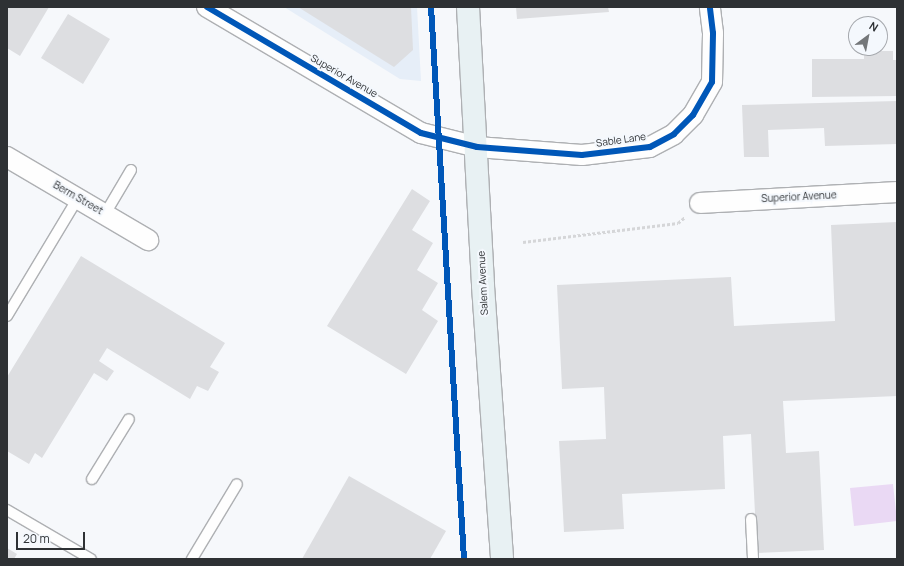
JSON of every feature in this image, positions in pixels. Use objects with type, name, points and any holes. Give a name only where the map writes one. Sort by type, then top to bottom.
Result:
[{"type":"main road","name":"Salem Avenue","points":[[468,7],[477,147],[483,286],[502,559]]},
{"type":"street","name":"Superior Avenue","points":[[207,7],[421,133],[477,147]]},
{"type":"street","name":"Sable Lane","points":[[477,147],[582,155],[650,148],[674,134],[693,115],[712,82],[713,33],[710,7]]},
{"type":"street","name":"Berm Street","points":[[7,157],[148,240]]},
{"type":"street","name":"Superior Avenue","points":[[700,203],[897,192]]},
{"type":"lane","points":[[105,214],[131,170]]},
{"type":"lane","points":[[7,316],[78,198]]},
{"type":"lane","points":[[92,479],[129,419]]},
{"type":"lane","points":[[192,559],[237,484]]},
{"type":"lane","points":[[7,510],[91,559]]},
{"type":"lane","points":[[752,519],[754,559]]},
{"type":"path","points":[[523,242],[678,223],[700,203]]},
{"type":"shaded area","points":[[284,7],[417,7],[421,81],[400,79]]},
{"type":"shaded area","points":[[893,484],[897,521],[854,526],[850,488]]},
{"type":"building","points":[[7,7],[49,7],[20,56],[7,48]]},
{"type":"building","points":[[298,7],[411,7],[413,50],[394,67]]},
{"type":"building","points":[[516,7],[608,7],[609,12],[517,19]]},
{"type":"building","points":[[68,14],[110,39],[83,84],[41,58]]},
{"type":"building","points":[[888,51],[893,51],[893,60],[897,60],[897,96],[812,97],[812,59],[864,59],[864,56],[888,56]]},
{"type":"building","points":[[897,101],[897,144],[825,146],[824,128],[768,130],[769,157],[744,157],[742,105]]},
{"type":"building","points":[[412,189],[430,201],[412,230],[433,243],[417,270],[438,283],[422,310],[438,321],[406,374],[327,326]]},
{"type":"building","points":[[897,222],[897,396],[783,401],[786,453],[819,451],[824,550],[757,553],[751,434],[723,436],[725,489],[622,494],[624,529],[564,532],[559,441],[606,439],[604,387],[562,389],[557,285],[731,277],[734,326],[835,321],[831,225]]},
{"type":"building","points":[[81,256],[225,343],[210,367],[219,372],[208,391],[197,386],[190,399],[107,348],[99,361],[114,371],[107,381],[94,373],[42,458],[35,453],[29,464],[7,451],[7,377]]},
{"type":"building","points":[[349,476],[446,531],[430,559],[302,559]]},
{"type":"building","points":[[7,548],[17,554],[14,559],[7,559]]},
{"type":"cycle path","points":[[207,7],[421,133],[477,147],[582,155],[650,147],[674,134],[693,115],[712,82],[713,33],[710,7]]},
{"type":"cycle path","points":[[431,7],[464,559]]}]
